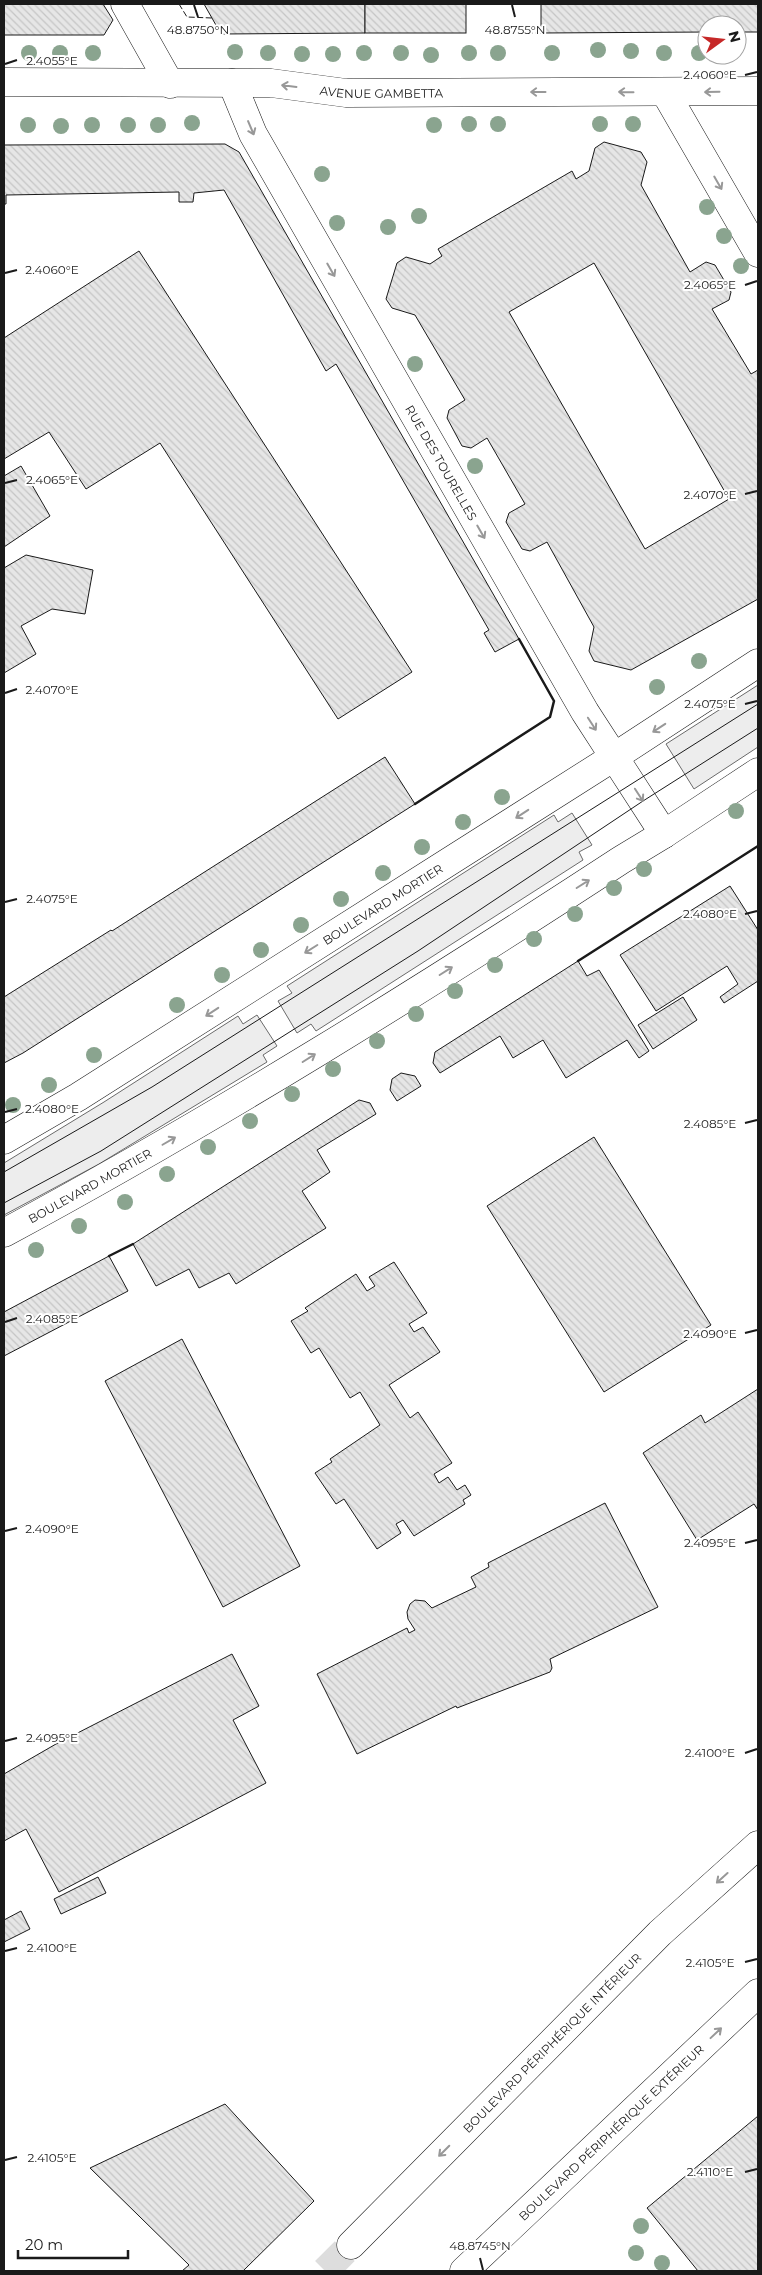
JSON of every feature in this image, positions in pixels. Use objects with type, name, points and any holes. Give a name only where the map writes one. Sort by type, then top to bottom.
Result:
[{"type":"main road","points":[[125,4],[170,84]]},
{"type":"main road","name":"AVENUE GAMBETTA","points":[[4,82],[271,83],[346,93],[758,91]]},
{"type":"main road","name":"RUE DES TOURELLES","points":[[232,83],[253,134],[580,705],[664,834]]},
{"type":"main road","points":[[665,92],[758,253]]},
{"type":"main road","name":"BOULEVARD MORTIER","points":[[4,1140],[86,1092],[614,757],[758,663]]},
{"type":"main road","name":"BOULEVARD MORTIER","points":[[4,1233],[117,1172],[291,1069],[664,834],[758,772]]},
{"type":"main road","name":"BOULEVARD PÉRIPHÉRIQUE INTÉRIEUR","points":[[351,2245],[660,1933],[758,1845]]},
{"type":"main road","name":"BOULEVARD PÉRIPHÉRIQUE EXTÉRIEUR","points":[[464,2271],[758,1993]]},
{"type":"shaded area","points":[[758,685],[758,747],[694,789],[666,744]]},
{"type":"shaded area","points":[[572,813],[592,845],[579,852],[583,860],[316,1031],[311,1024],[297,1033],[278,1001],[292,993],[287,986],[554,815],[558,822]]},
{"type":"shaded area","points":[[257,1015],[277,1046],[263,1055],[267,1062],[99,1164],[4,1215],[4,1163],[104,1102],[238,1016],[243,1024]]},
{"type":"building","points":[[4,4],[103,4],[113,20],[104,35],[4,35]]},
{"type":"building","points":[[204,4],[365,4],[365,33],[221,34]]},
{"type":"building","points":[[365,4],[466,4],[466,33],[365,33]]},
{"type":"building","points":[[541,4],[758,4],[758,32],[747,32],[747,15],[697,15],[697,32],[541,33]]},
{"type":"building","points":[[604,142],[641,152],[647,162],[641,185],[690,272],[706,262],[715,265],[731,292],[729,300],[712,309],[751,374],[758,370],[758,599],[631,670],[594,661],[589,651],[594,627],[547,542],[530,551],[522,549],[506,522],[509,513],[525,504],[487,438],[471,448],[462,446],[447,418],[449,410],[465,400],[415,315],[392,308],[386,299],[397,263],[406,257],[430,264],[442,256],[438,249],[572,171],[576,179],[589,171],[595,148]],"holes":[[[594,263],[729,499],[645,549],[509,312]]]},
{"type":"building","points":[[225,144],[239,152],[519,639],[495,652],[484,633],[489,630],[336,364],[326,371],[224,190],[194,193],[193,202],[179,202],[179,192],[6,195],[6,204],[4,204],[4,145]]},
{"type":"building","points":[[139,251],[412,672],[338,719],[160,443],[86,489],[49,432],[4,459],[4,338]]},
{"type":"building","points":[[21,466],[50,516],[4,547],[4,476]]},
{"type":"building","points":[[26,555],[93,570],[85,614],[52,609],[21,626],[36,654],[4,673],[4,568]]},
{"type":"building","points":[[385,757],[415,804],[23,1053],[4,1063],[4,997],[112,931]]},
{"type":"building","points":[[730,886],[758,930],[758,981],[724,1003],[720,997],[738,984],[727,966],[656,1011],[620,955]]},
{"type":"building","points":[[578,961],[587,976],[599,970],[649,1051],[639,1058],[627,1040],[566,1078],[543,1040],[513,1058],[500,1036],[440,1073],[433,1063],[435,1052]]},
{"type":"building","points":[[683,997],[697,1020],[653,1049],[638,1025]]},
{"type":"building","points":[[401,1073],[415,1076],[421,1086],[397,1101],[390,1090],[392,1079]]},
{"type":"building","points":[[359,1100],[370,1103],[376,1114],[317,1150],[330,1172],[302,1191],[326,1228],[236,1284],[229,1273],[199,1288],[189,1269],[156,1286],[133,1244]]},
{"type":"building","points":[[594,1137],[711,1325],[604,1392],[487,1206]]},
{"type":"building","points":[[109,1256],[128,1291],[4,1356],[4,1312]]},
{"type":"building","points":[[394,1262],[427,1313],[409,1324],[414,1332],[423,1327],[440,1352],[389,1385],[410,1418],[418,1412],[452,1463],[434,1474],[439,1483],[448,1477],[457,1490],[465,1485],[471,1495],[463,1500],[465,1504],[414,1536],[403,1520],[396,1524],[401,1533],[377,1549],[344,1499],[336,1504],[315,1473],[332,1462],[330,1459],[380,1425],[360,1392],[350,1398],[319,1348],[311,1353],[291,1321],[308,1311],[305,1308],[356,1274],[367,1291],[375,1286],[369,1277]]},
{"type":"building","points":[[182,1339],[300,1566],[223,1607],[105,1381]]},
{"type":"building","points":[[758,1389],[758,1510],[754,1504],[697,1540],[643,1453],[701,1415],[705,1423]]},
{"type":"building","points":[[605,1503],[658,1607],[550,1659],[552,1668],[550,1672],[457,1708],[456,1706],[357,1754],[317,1674],[407,1628],[409,1633],[415,1630],[408,1619],[407,1612],[410,1604],[415,1600],[425,1601],[432,1608],[476,1587],[471,1577],[489,1567],[488,1563]]},
{"type":"building","points":[[232,1654],[259,1706],[233,1720],[266,1783],[59,1892],[26,1829],[4,1841],[4,1774],[56,1744]]},
{"type":"building","points":[[98,1877],[106,1893],[61,1914],[54,1899]]},
{"type":"building","points":[[21,1911],[30,1929],[4,1942],[4,1920]]},
{"type":"building","points":[[225,2104],[314,2201],[243,2271],[182,2271],[189,2265],[90,2168]]},
{"type":"building","points":[[758,2116],[758,2271],[698,2271],[647,2208]]},
{"type":"tunnel","points":[[325,2271],[351,2245]]},
{"type":"tram line","points":[[4,1172],[152,1087],[758,704]]},
{"type":"tram line","points":[[4,1203],[101,1151],[418,951],[643,801],[758,728]]},
{"type":"fence","points":[[179,4],[187,17],[212,18]]},
{"type":"fence","points":[[501,33],[541,33]]},
{"type":"wall","points":[[415,804],[550,717],[554,701],[519,639]]},
{"type":"wall","points":[[578,961],[758,846]]},
{"type":"wall","points":[[109,1256],[133,1244]]}]
